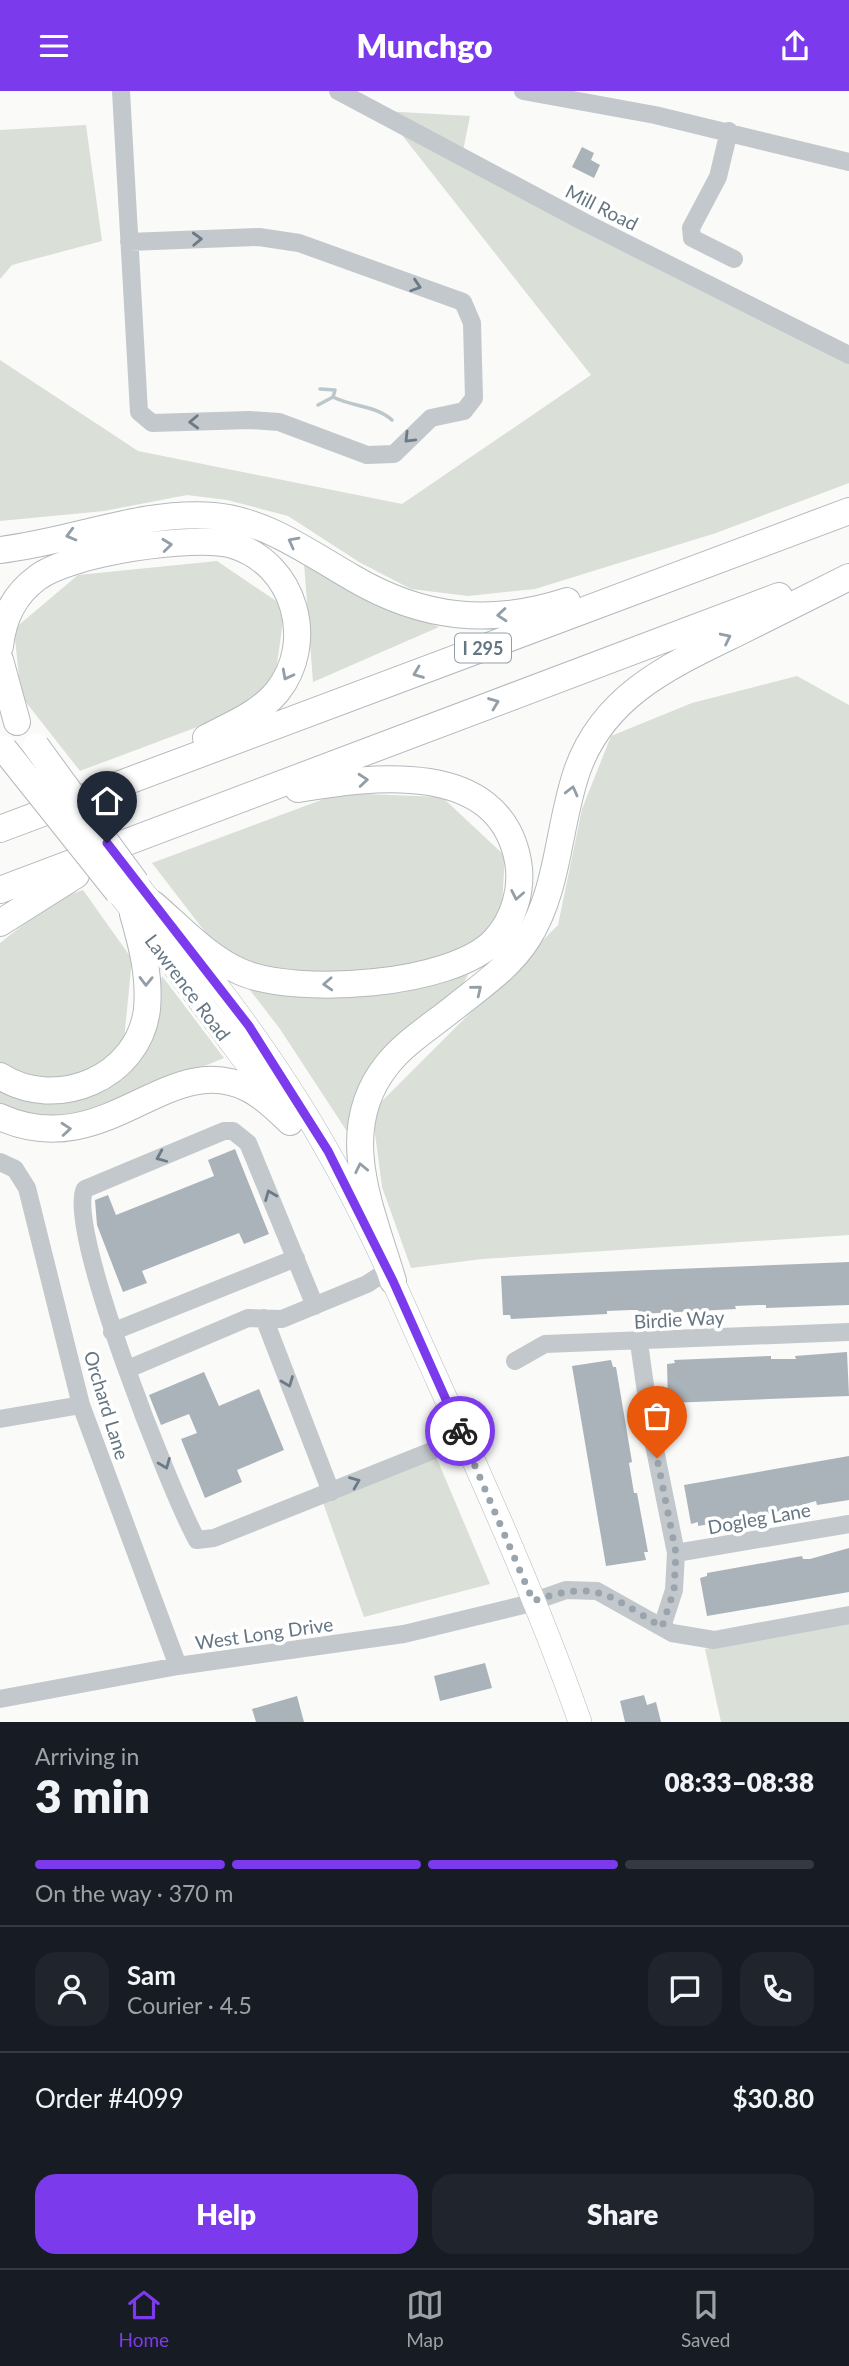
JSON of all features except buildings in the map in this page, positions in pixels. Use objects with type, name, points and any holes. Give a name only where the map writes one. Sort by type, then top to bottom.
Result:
[{"type":"highway","points":[[0,550],[138,521],[214,516],[266,529],[293,541],[354,579],[404,605],[444,613],[495,616],[551,606],[849,512]]},
{"type":"highway","name":"I 295","points":[[0,829],[849,512]]},
{"type":"highway","points":[[0,646],[7,616],[24,589],[51,569],[68,562],[159,545],[215,542],[247,551],[274,571],[292,600],[298,632],[292,665],[280,687],[253,712],[118,785]]},
{"type":"highway","points":[[0,890],[849,569]]},
{"type":"highway","points":[[390,1276],[360,1168],[358,1130],[368,1095],[388,1063],[502,969],[527,939],[545,901],[577,772],[598,729],[611,711],[647,680],[849,577]]},
{"type":"highway","points":[[0,660],[17,722]]},
{"type":"highway","name":"Lawrence Road","points":[[0,701],[36,746],[127,887]]},
{"type":"highway","name":"Lawrence Road","points":[[2,746],[127,887]]},
{"type":"highway","points":[[143,909],[227,965],[265,980],[309,985],[401,977],[466,961],[496,939],[510,918],[517,896],[517,857],[501,822],[477,800],[437,782],[397,779],[337,782],[293,790],[178,823]]},
{"type":"highway","points":[[0,816],[61,806]]},
{"type":"highway","points":[[0,923],[129,841]]},
{"type":"highway","points":[[0,1076],[27,1089],[64,1091],[92,1083],[124,1058],[142,1026],[146,1009],[143,909]]},
{"type":"highway","points":[[0,1117],[37,1129],[75,1129],[95,1123],[181,1084],[214,1080],[247,1088],[290,1122]]},
{"type":"main road","name":"Lawrence Road","points":[[127,887],[370,1236]]},
{"type":"main road","name":"Lawrence Road","points":[[143,909],[249,1026],[328,1151],[390,1276],[464,1438],[533,1601],[580,1722]]},
{"type":"street","points":[[121,91],[128,242],[134,272],[139,412],[152,423],[249,420],[279,422],[367,455],[394,454],[430,418],[464,411],[474,398],[472,323],[463,302],[299,243],[259,237],[128,242]]},
{"type":"street","name":"Mill Road","points":[[338,91],[584,222],[849,355]]},
{"type":"street","points":[[523,91],[593,97],[849,162]]},
{"type":"street","points":[[729,131],[718,177],[691,228],[692,237],[734,259]]},
{"type":"street","points":[[315,1306],[248,1143],[233,1131],[224,1131],[85,1189],[80,1197],[82,1219],[112,1332],[197,1539],[214,1538],[464,1438]]},
{"type":"street","name":"Orchard Lane","points":[[0,1162],[16,1169],[27,1188],[80,1405],[178,1666]]},
{"type":"street","points":[[112,1332],[296,1258]]},
{"type":"street","points":[[128,1369],[248,1318],[282,1319],[390,1276]]},
{"type":"street","points":[[264,1318],[331,1492]]},
{"type":"street","name":"Birdie Way","points":[[515,1361],[545,1344],[639,1343],[849,1332]]},
{"type":"street","points":[[639,1343],[652,1435],[676,1553],[674,1590],[662,1627]]},
{"type":"street","points":[[0,1419],[80,1405]]},
{"type":"street","name":"Dogleg Lane","points":[[676,1553],[849,1524]]},
{"type":"street","name":"West Long Drive","points":[[0,1699],[178,1666],[404,1634],[566,1590],[597,1591],[671,1633],[714,1640],[849,1615]]},
{"type":"shaded area","points":[[383,111],[470,116],[461,161],[849,360],[849,483],[716,533],[535,589],[468,596],[411,589],[359,562],[288,516],[227,500],[187,495],[104,511],[0,521],[0,360],[138,451],[402,504],[591,375]]},
{"type":"shaded area","points":[[86,125],[102,241],[12,265],[0,279],[0,130]]},
{"type":"shaded area","points":[[217,561],[285,607],[274,685],[261,703],[80,771],[21,696],[14,629],[78,575]]},
{"type":"shaded area","points":[[304,563],[363,597],[439,627],[313,682]]},
{"type":"shaded area","points":[[797,676],[849,705],[849,1235],[482,1259],[411,1268],[382,1187],[372,1111],[558,925],[582,809],[611,736],[692,703]]},
{"type":"shaded area","points":[[340,793],[442,797],[505,856],[502,904],[457,997],[372,1071],[350,1136],[280,1029],[152,863]]},
{"type":"shaded area","points":[[83,890],[132,959],[123,1050],[62,1085],[2,1066],[0,1062],[0,943],[42,910],[38,906]]},
{"type":"shaded area","points":[[162,976],[224,1058],[79,1118],[28,1118],[0,1104],[0,1087],[7,1094],[56,1102],[122,1080],[145,1045]]},
{"type":"shaded area","points":[[434,1452],[490,1584],[364,1617],[322,1500]]},
{"type":"shaded area","points":[[849,1623],[849,1722],[721,1722],[705,1649]]},
{"type":"waterway","points":[[320,389],[335,390],[333,397]]},
{"type":"waterway","points":[[318,405],[333,397],[378,411],[392,420]]},
{"type":"way so far","points":[[460,1431],[533,1601],[566,1590],[597,1591],[662,1627],[674,1590],[676,1553],[657,1458]]},
{"type":"route","points":[[107,843],[249,1026],[328,1151],[393,1281],[460,1431]]}]
